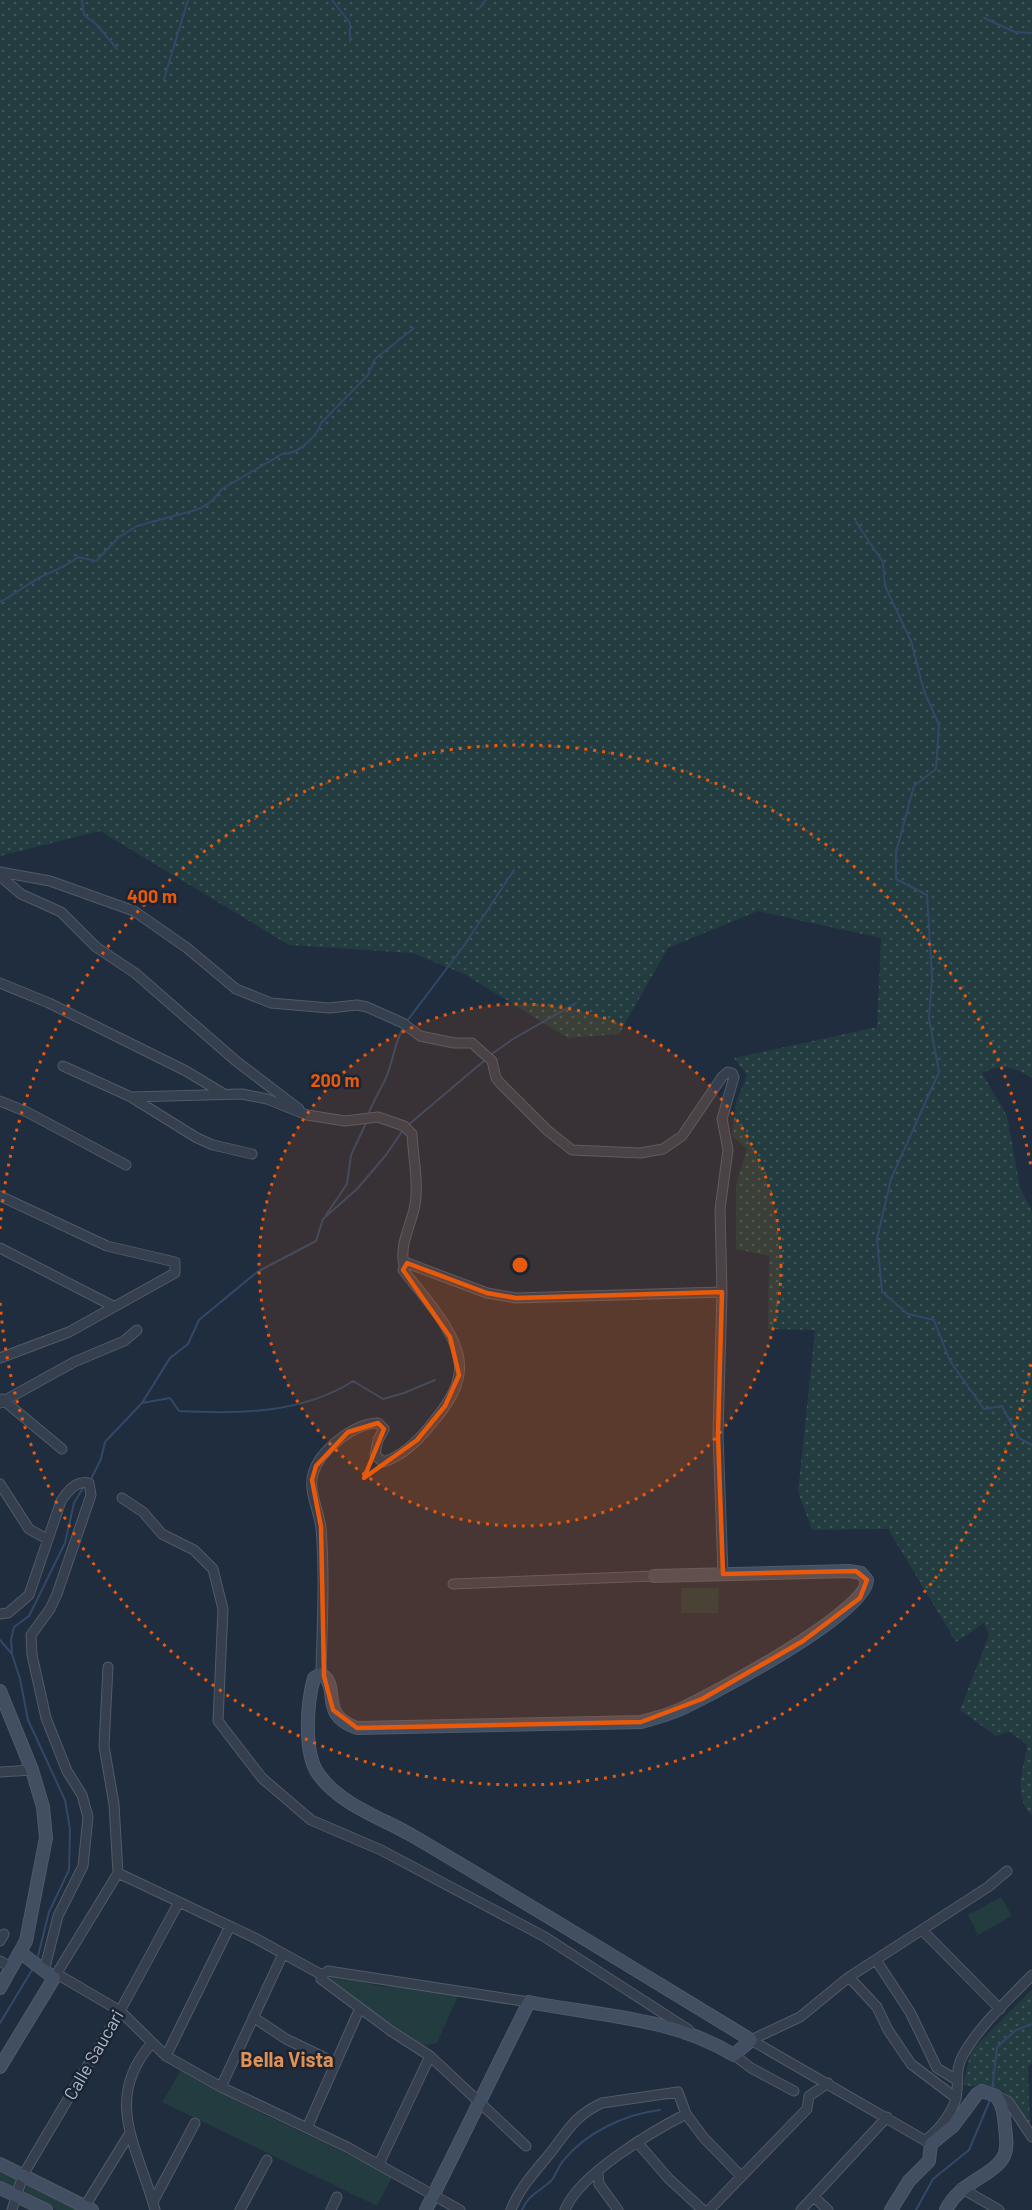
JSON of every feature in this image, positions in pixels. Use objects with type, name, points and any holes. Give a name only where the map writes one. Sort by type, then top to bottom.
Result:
[{"type":"street","points":[[0,874],[21,894],[61,912],[96,947],[135,973],[236,1061],[307,1115]]},
{"type":"street","points":[[0,874],[50,881],[134,911],[187,948],[236,988],[271,1003],[328,1008],[367,1007],[403,1023],[420,1036],[476,1045],[492,1061],[496,1078],[501,1084],[547,1130],[572,1150],[640,1153],[663,1149],[682,1136],[722,1077],[728,1072],[732,1073],[734,1077],[722,1119],[728,1150],[720,1209],[722,1292],[718,1434],[723,1574]]},
{"type":"street","points":[[0,983],[49,1003],[186,1071],[226,1095]]},
{"type":"street","points":[[63,1066],[131,1097],[197,1138],[213,1145],[252,1154]]},
{"type":"street","points":[[131,1097],[242,1094],[267,1099],[307,1115],[345,1121],[378,1117],[404,1126],[412,1134],[415,1206],[406,1233],[402,1258],[403,1270],[428,1299],[450,1337],[458,1359],[459,1375],[454,1390],[428,1429],[391,1460],[383,1462],[375,1455],[375,1448],[384,1429],[383,1425],[372,1423],[339,1439],[316,1466],[312,1480],[321,1527],[323,1574],[321,1674]]},
{"type":"street","points":[[0,1101],[126,1165]]},
{"type":"street","points":[[0,1196],[107,1246],[175,1262],[175,1273],[69,1332],[0,1358]]},
{"type":"street","points":[[0,1248],[113,1306]]},
{"type":"street","points":[[404,1266],[411,1262],[435,1275],[487,1293],[516,1298],[722,1292]]},
{"type":"street","points":[[62,1449],[2,1400],[74,1362],[124,1341],[137,1330]]},
{"type":"street","points":[[0,1614],[8,1613],[29,1595],[61,1501],[68,1491],[82,1482],[89,1483],[91,1495],[57,1594],[50,1610],[34,1629],[30,1643],[46,1718],[67,1771],[82,1795],[88,1817],[83,1866],[58,1916],[51,1974]]},
{"type":"street","points":[[0,1484],[21,1520],[29,1529],[47,1539]]},
{"type":"street","points":[[122,1498],[143,1512],[162,1534],[194,1550],[213,1569],[223,1609],[218,1721],[262,1778],[280,1795],[325,1827],[381,1850],[544,1936],[696,2034],[794,2091]]},
{"type":"street","points":[[321,1674],[327,1679],[336,1715],[348,1725],[357,1728],[641,1722],[678,1710],[702,1699],[803,1641],[860,1598],[867,1586],[865,1576],[855,1571],[453,1584]]},
{"type":"street","points":[[0,2067],[51,1974],[118,1873],[114,1804],[104,1746],[108,1667]]},
{"type":"street","points":[[321,1674],[312,1682],[308,1746],[314,1769],[339,1795],[415,1837],[751,2040],[928,2142]]},
{"type":"street","points":[[0,1691],[32,1770],[43,1807],[46,1838],[29,1930],[21,1953],[0,1988]]},
{"type":"street","points":[[0,1772],[32,1770]]},
{"type":"street","points":[[734,2055],[751,2040],[800,2017],[849,1977],[923,1931],[1007,1871]]},
{"type":"street","points":[[118,1873],[230,1926],[322,1975]]},
{"type":"street","name":"Calle Saucari","points":[[12,2210],[23,2175],[120,2011],[179,1902]]},
{"type":"street","points":[[166,2056],[230,1926]]},
{"type":"street","points":[[923,1931],[1000,2009]]},
{"type":"street","points":[[21,1953],[51,1974],[120,2011],[151,2044],[166,2056],[221,2087],[379,2164],[460,2210]]},
{"type":"street","points":[[221,2087],[283,1954]]},
{"type":"street","points":[[876,1960],[910,2012],[937,2068],[955,2079]]},
{"type":"street","points":[[0,1961],[12,1968]]},
{"type":"street","points":[[322,1975],[328,1971],[581,2012],[632,2017],[696,2034]]},
{"type":"street","points":[[322,1975],[322,1983],[430,2056],[526,2146]]},
{"type":"street","points":[[891,2210],[909,2181],[929,2161],[928,2142],[956,2098],[955,2079],[961,2058],[974,2037],[1032,1975]]},
{"type":"street","points":[[849,1977],[877,2007],[888,2030],[911,2064],[956,2098]]},
{"type":"street","points":[[426,2210],[529,2002]]},
{"type":"street","points":[[308,2128],[360,2008]]},
{"type":"street","points":[[253,2017],[286,2039],[336,2063]]},
{"type":"street","points":[[151,2044],[140,2056],[130,2077],[125,2112],[154,2206]]},
{"type":"street","points":[[379,2164],[430,2056]]},
{"type":"street","points":[[709,2210],[807,2109],[809,2096],[828,2083]]},
{"type":"street","points":[[928,2142],[953,2126],[977,2094],[982,2091],[1008,2101],[1032,2137]]},
{"type":"street","points":[[511,2210],[517,2195],[566,2129],[602,2103],[678,2092],[686,2114],[700,2133],[741,2176]]},
{"type":"street","points":[[946,2210],[961,2188],[997,2164],[1004,2156],[1006,2137],[1004,2115],[996,2096]]},
{"type":"street","points":[[565,2210],[575,2196],[598,2173],[637,2142],[686,2114]]},
{"type":"street","points":[[801,2210],[887,2117]]},
{"type":"street","points":[[154,2206],[195,2123]]},
{"type":"street","points":[[0,2164],[88,2208],[130,2133]]},
{"type":"street","points":[[637,2142],[669,2179],[704,2210]]},
{"type":"street","points":[[240,2210],[267,2160]]},
{"type":"street","points":[[598,2173],[599,2184],[618,2210]]},
{"type":"street","points":[[0,2188],[46,2210]]},
{"type":"street","points":[[961,2188],[999,2210]]},
{"type":"street","points":[[331,2210],[337,2197]]},
{"type":"street","points":[[814,2197],[828,2210]]},
{"type":"highlighted area","points":[[407,1263],[487,1293],[516,1298],[722,1292],[718,1434],[723,1574],[856,1571],[867,1580],[860,1598],[803,1641],[702,1699],[641,1722],[357,1728],[333,1710],[324,1676],[321,1527],[312,1480],[316,1466],[348,1432],[378,1423],[384,1429],[364,1478],[417,1440],[445,1406],[459,1375],[450,1337],[403,1270]]},
{"type":"green space","points":[[0,0],[1032,0],[1032,1078],[1020,1071],[1002,1067],[982,1073],[1007,1116],[1020,1188],[1032,1211],[1032,1815],[1022,1800],[1021,1791],[1027,1745],[1010,1732],[996,1736],[960,1710],[989,1635],[984,1623],[956,1642],[888,1529],[812,1530],[798,1492],[815,1330],[768,1329],[769,1256],[736,1249],[736,1184],[747,1149],[732,1136],[736,1103],[747,1075],[734,1058],[877,1027],[881,938],[758,911],[668,948],[619,1034],[568,1038],[464,974],[412,953],[289,945],[100,831],[0,856]]},
{"type":"green space","points":[[681,1588],[719,1588],[718,1613],[681,1613]]},
{"type":"green space","points":[[1001,1897],[1012,1916],[978,1935],[968,1915]]},
{"type":"green space","points":[[332,1975],[385,1987],[390,1985],[458,1996],[437,2043],[423,2046],[326,1980]]},
{"type":"green space","points":[[1032,1989],[1032,2063],[1028,2067],[1030,2132],[1020,2114],[1001,2090],[963,2085],[971,2051]]},
{"type":"green space","points":[[181,2070],[232,2099],[392,2177],[377,2206],[162,2102]]},
{"type":"green space","points":[[0,2170],[16,2178],[16,2187],[12,2189],[0,2183]]},
{"type":"green space","points":[[30,2184],[82,2210],[56,2210],[25,2194],[24,2187]]},
{"type":"waterway","points":[[82,0],[84,15],[96,24],[117,49]]},
{"type":"waterway","points":[[164,79],[188,0]]},
{"type":"waterway","points":[[332,0],[350,23],[350,41]]},
{"type":"waterway","points":[[478,10],[486,0]]},
{"type":"waterway","points":[[984,18],[1015,32],[1032,33]]},
{"type":"waterway","points":[[0,602],[78,557],[96,561],[119,537],[137,526],[199,509],[212,501],[222,489],[282,454],[294,452],[311,439],[321,423],[368,375],[375,359],[414,328]]},
{"type":"waterway","points":[[856,522],[883,562],[885,586],[911,641],[924,691],[939,725],[936,769],[914,786],[896,852],[896,879],[927,895],[932,978],[929,1018],[939,1072],[891,1179],[877,1239],[882,1292],[908,1314],[934,1320],[950,1361],[984,1409],[1002,1406],[1019,1438],[1032,1445]]},
{"type":"waterway","points":[[407,1021],[463,947],[514,870]]},
{"type":"waterway","points":[[489,1056],[513,1039],[576,1003]]},
{"type":"waterway","points":[[368,1115],[388,1073],[404,1026]]},
{"type":"waterway","points":[[407,1126],[485,1060]]},
{"type":"waterway","points":[[326,1215],[347,1184],[351,1155],[366,1123]]},
{"type":"waterway","points":[[92,1477],[101,1459],[105,1442],[142,1403],[170,1358],[188,1344],[199,1320],[257,1272],[316,1241],[323,1219],[357,1189],[386,1155],[403,1130]]},
{"type":"waterway","points":[[142,1403],[170,1398],[179,1411],[246,1412],[269,1410],[312,1400],[353,1381],[383,1399],[435,1380]]},
{"type":"waterway","points":[[12,1654],[11,1640],[14,1627],[29,1616],[65,1543],[74,1503],[83,1488]]},
{"type":"waterway","points":[[0,1640],[12,1654],[20,1679],[28,1720],[65,1800],[70,1829],[69,1870],[49,1912],[38,1956]]},
{"type":"waterway","points":[[0,2023],[32,1970]]},
{"type":"waterway","points":[[992,2091],[997,2047],[1016,2030],[1032,2024]]},
{"type":"waterway","points":[[916,2210],[933,2179],[969,2150],[990,2100]]},
{"type":"waterway","points":[[522,2210],[531,2197],[551,2181],[572,2151],[594,2134],[607,2126],[633,2116],[660,2110]]},
{"type":"district","name":"Bella Vista","points":[[287,2060]]}]
